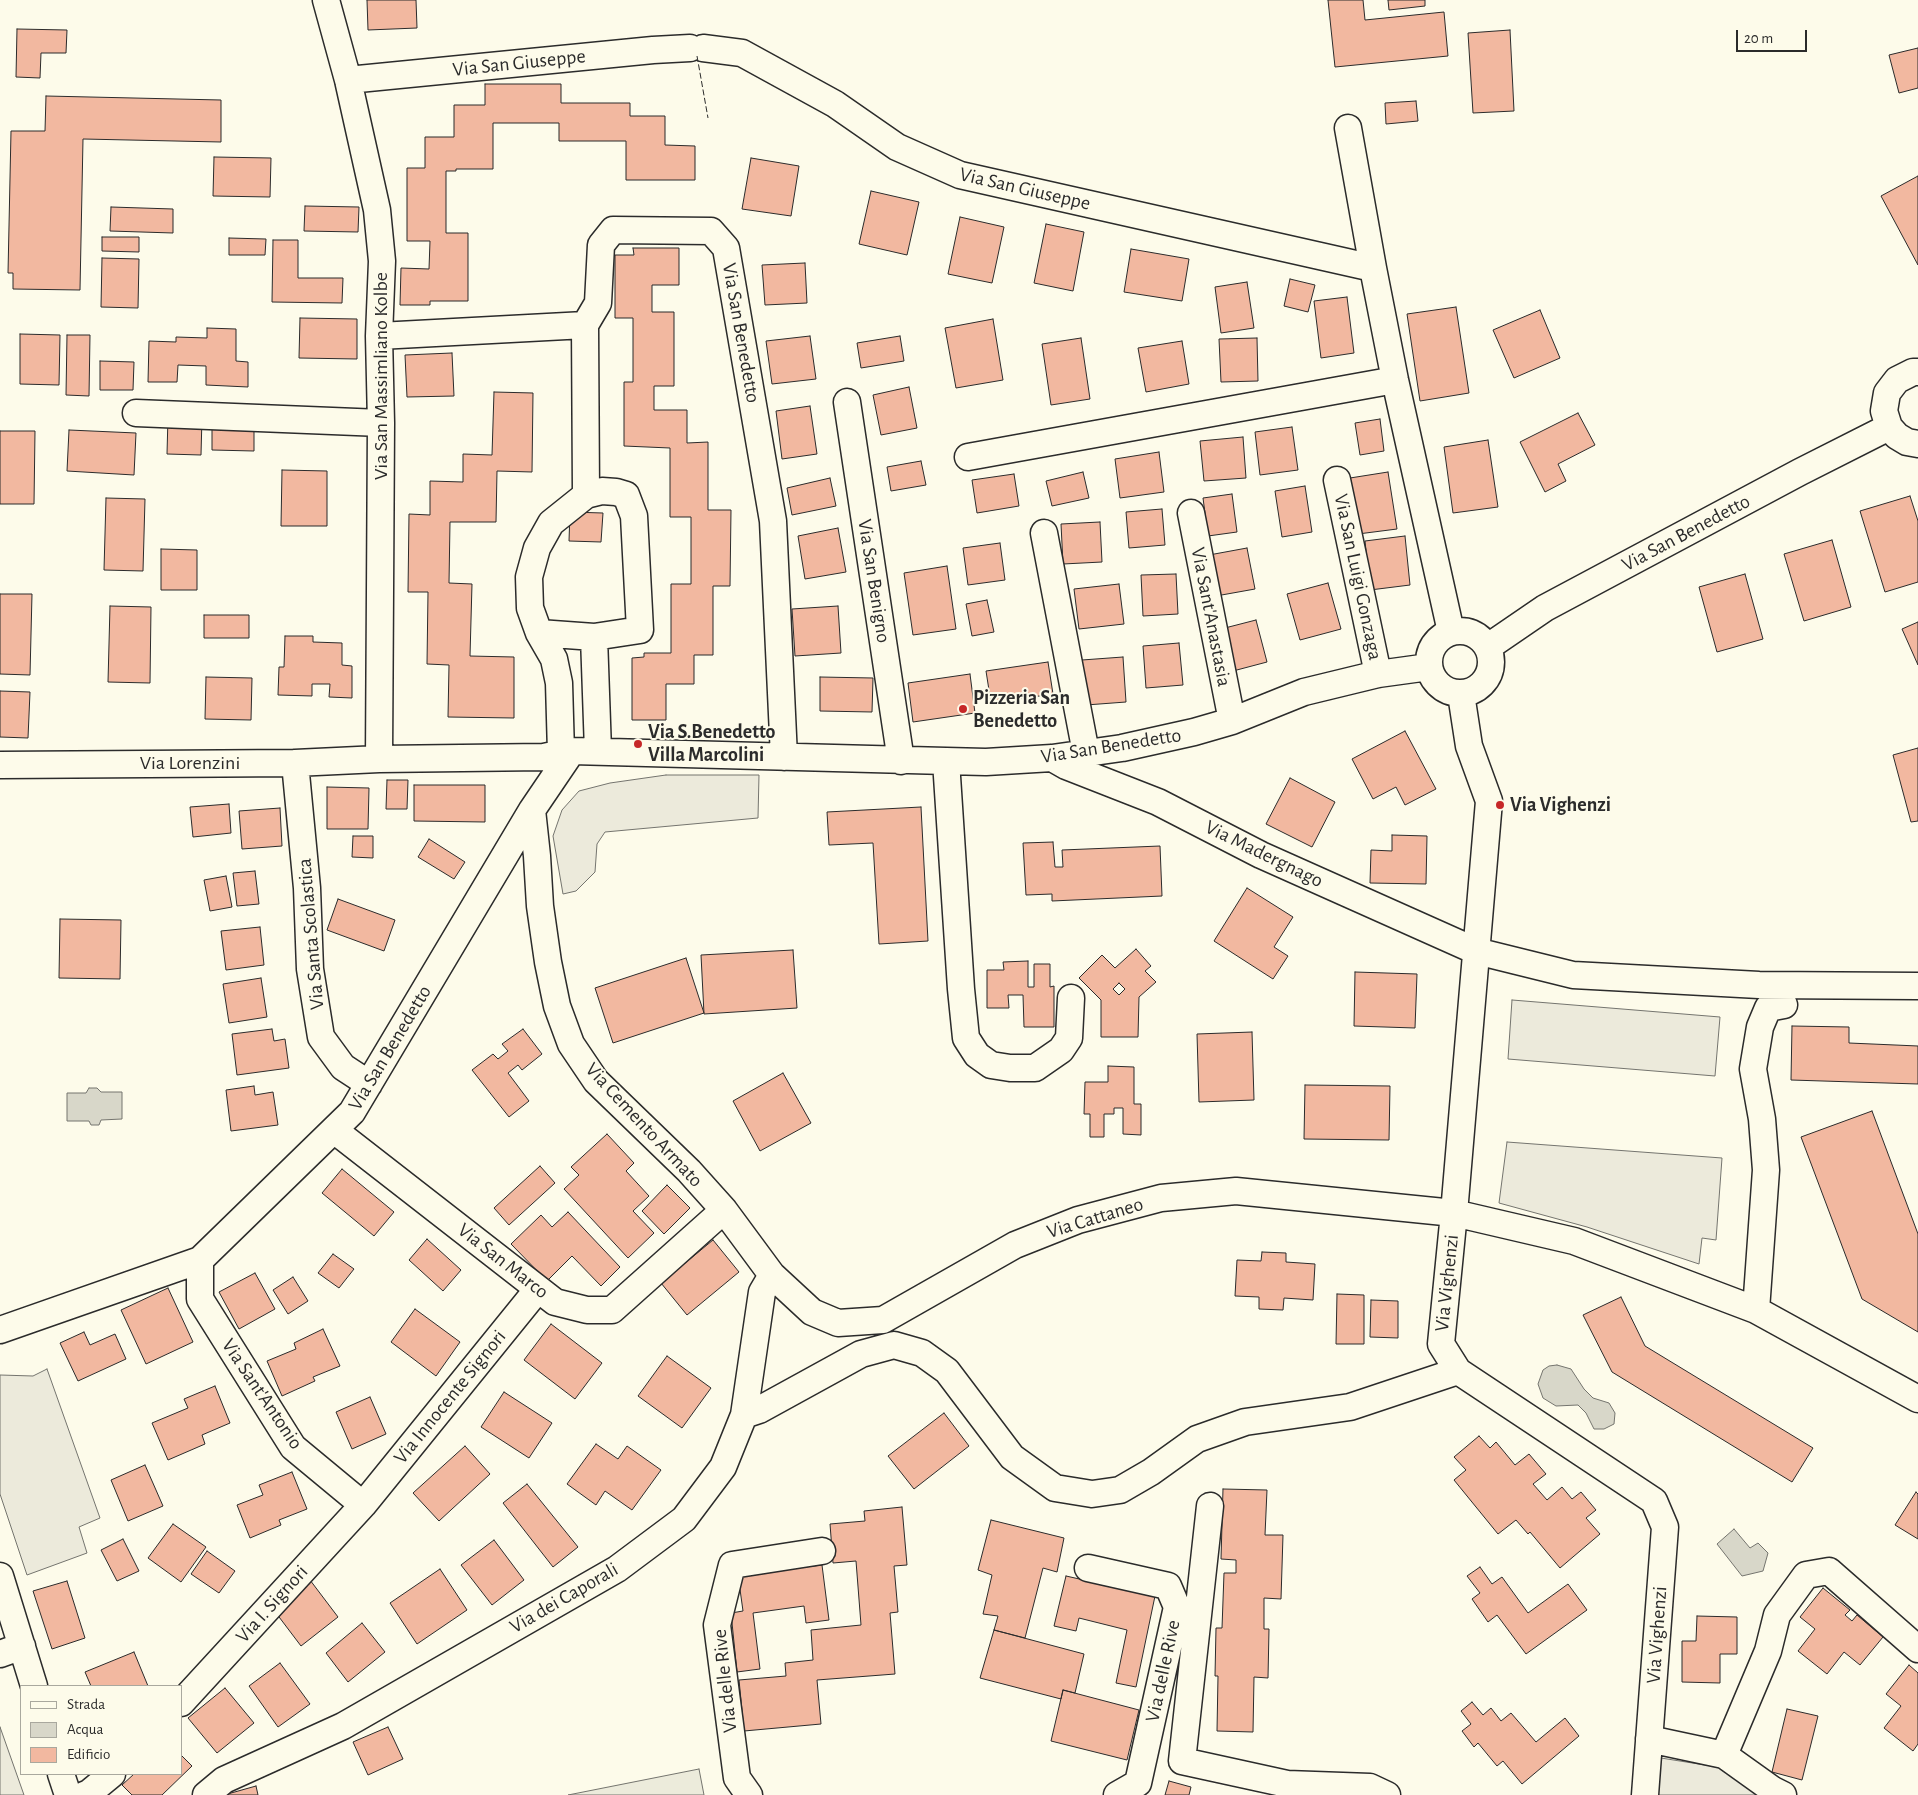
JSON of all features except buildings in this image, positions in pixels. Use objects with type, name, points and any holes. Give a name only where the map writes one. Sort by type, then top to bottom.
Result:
[{"type":"street","name":"Via San Massimliano Kolbe","points":[[326,0],[348,80],[377,210],[382,261],[379,336],[381,423],[379,759]]},
{"type":"street","name":"Via San Giuseppe","points":[[348,80],[653,50],[697,48],[742,53],[835,104],[897,147],[960,175],[1372,268]]},
{"type":"street","points":[[1348,128],[1372,268],[1451,632]]},
{"type":"street","name":"Via San Benedetto","points":[[585,324],[598,303],[601,245],[613,230],[710,231],[726,248],[772,521],[784,757]]},
{"type":"street","points":[[379,336],[585,324],[586,495]]},
{"type":"street","points":[[1918,372],[1913,372],[1897,380],[1887,393],[1884,411],[1889,427],[1897,436],[1907,442],[1918,444]]},
{"type":"street","points":[[968,457],[1395,380]]},
{"type":"street","name":"Via San Benigno","points":[[847,402],[901,761]]},
{"type":"street","points":[[136,413],[381,423]]},
{"type":"street","name":"Via San Benedetto","points":[[1488,647],[1545,608],[1800,472],[1889,427]]},
{"type":"street","name":"Via San Luigi Gonzaga","points":[[1337,480],[1378,674]]},
{"type":"street","points":[[539,633],[594,637],[640,630],[634,516],[626,495],[602,491],[586,495],[551,523],[537,548],[529,577],[530,608],[539,633],[554,660],[560,683],[559,754]]},
{"type":"street","name":"Via Sant'Anastasia","points":[[1191,513],[1232,721]]},
{"type":"street","points":[[1044,534],[1086,753]]},
{"type":"street","points":[[1468,631],[1483,640],[1488,647],[1492,659],[1490,672],[1484,683],[1473,691],[1461,694],[1444,689],[1431,676],[1429,667],[1430,652],[1438,639],[1451,632],[1468,631]]},
{"type":"street","points":[[594,637],[598,751]]},
{"type":"street","name":"Via San Benedetto","points":[[0,1330],[200,1260],[352,1112],[532,810],[559,754],[598,751],[946,762],[986,762],[1052,758],[1122,748],[1194,732],[1232,721],[1304,692],[1378,674],[1429,667]]},
{"type":"street","name":"Via Vighenzi","points":[[1461,694],[1469,746],[1489,801],[1441,1344],[1458,1371],[1654,1501],[1665,1527],[1645,1795]]},
{"type":"street","name":"Via Lorenzini","points":[[0,765],[295,763],[559,754]]},
{"type":"street","name":"Via Madergnago","points":[[1052,758],[1066,766],[1158,802],[1261,855],[1476,951],[1573,975],[1759,986],[1918,986]]},
{"type":"street","points":[[946,762],[966,1038],[977,1055],[991,1065],[1010,1068],[1035,1068],[1062,1050],[1069,1038],[1071,998]]},
{"type":"street","name":"Via Santa Scolastica","points":[[295,763],[307,888],[310,969],[321,1037],[343,1067],[369,1084]]},
{"type":"street","name":"Via Cemento Armato","points":[[532,810],[540,906],[548,962],[557,1006],[571,1044],[596,1081],[689,1171],[724,1210],[772,1275]]},
{"type":"street","points":[[1756,1310],[1766,1170],[1762,1119],[1753,1069],[1760,1027],[1768,1008],[1784,1005]]},
{"type":"street","name":"Via San Marco","points":[[334,1130],[555,1302],[587,1310],[612,1310],[724,1210]]},
{"type":"street","name":"Via Cattaneo","points":[[772,1275],[812,1312],[838,1323],[883,1320],[1016,1245],[1078,1220],[1161,1198],[1236,1191],[1454,1213],[1574,1241],[1756,1310],[1918,1399]]},
{"type":"street","name":"Via Sant'Antonio","points":[[200,1260],[200,1299],[292,1447],[363,1505]]},
{"type":"street","name":"Via dei Caporali","points":[[206,1795],[224,1780],[342,1726],[617,1569],[684,1519],[722,1466],[744,1415],[762,1292],[772,1275]]},
{"type":"street","name":"Via Innocente Signori","points":[[363,1505],[538,1289]]},
{"type":"street","points":[[744,1415],[759,1410],[860,1354],[894,1345],[922,1353],[947,1371],[1012,1457],[1055,1488],[1092,1494],[1120,1490],[1151,1472],[1197,1439],[1245,1422],[1350,1407],[1458,1371]]},
{"type":"street","name":"Via I. Signori","points":[[182,1702],[363,1505]]},
{"type":"street","points":[[1210,1506],[1182,1761],[1287,1784],[1370,1787],[1387,1795]]},
{"type":"street","name":"Via delle Rive","points":[[749,1795],[737,1778],[717,1626],[732,1565],[822,1551]]},
{"type":"street","name":"Via delle Rive","points":[[1088,1568],[1168,1586],[1177,1607],[1138,1783],[1117,1795]]},
{"type":"street","points":[[1724,1755],[1768,1651],[1776,1615],[1806,1575],[1829,1571],[1918,1649]]},
{"type":"street","points":[[0,1576],[11,1650],[33,1685]]},
{"type":"street","points":[[1649,1739],[1724,1755],[1783,1795]]},
{"type":"street","points":[[62,1775],[68,1795]]},
{"type":"street","points":[[84,1795],[111,1775]]},
{"type":"shaded area","points":[[666,775],[759,775],[758,818],[605,832],[597,844],[595,872],[576,891],[563,894],[553,836],[562,810],[579,791],[610,783]]},
{"type":"shaded area","points":[[1512,1000],[1720,1017],[1715,1076],[1508,1059]]},
{"type":"shaded area","points":[[1507,1142],[1722,1158],[1716,1240],[1702,1238],[1699,1264],[1587,1227],[1499,1203]]},
{"type":"shaded area","points":[[47,1369],[100,1518],[79,1527],[87,1553],[27,1575],[0,1494],[0,1375],[33,1376]]},
{"type":"shaded area","points":[[0,1727],[24,1795],[0,1795]]},
{"type":"shaded area","points":[[1661,1758],[1730,1769],[1761,1795],[1658,1795]]},
{"type":"shaded area","points":[[699,1769],[704,1795],[568,1795]]},
{"type":"water","points":[[89,1088],[97,1088],[101,1092],[122,1092],[122,1119],[101,1120],[99,1125],[91,1125],[89,1121],[67,1121],[67,1093],[86,1093]]},
{"type":"water","points":[[1557,1365],[1571,1369],[1584,1389],[1593,1398],[1609,1403],[1615,1413],[1614,1424],[1604,1429],[1594,1429],[1586,1413],[1578,1405],[1556,1406],[1543,1398],[1538,1384],[1543,1370],[1549,1366]]},
{"type":"water","points":[[1734,1529],[1750,1548],[1758,1543],[1768,1553],[1763,1571],[1742,1576],[1717,1544]]},
{"type":"fence","points":[[697,56],[708,118]]},
{"type":"place","name":"Pizzeria San Benedetto","points":[[963,709]]},
{"type":"place","name":"Via S.Benedetto Villa Marcolini","points":[[638,744]]},
{"type":"place","name":"Via Vighenzi","points":[[1500,805]]}]
